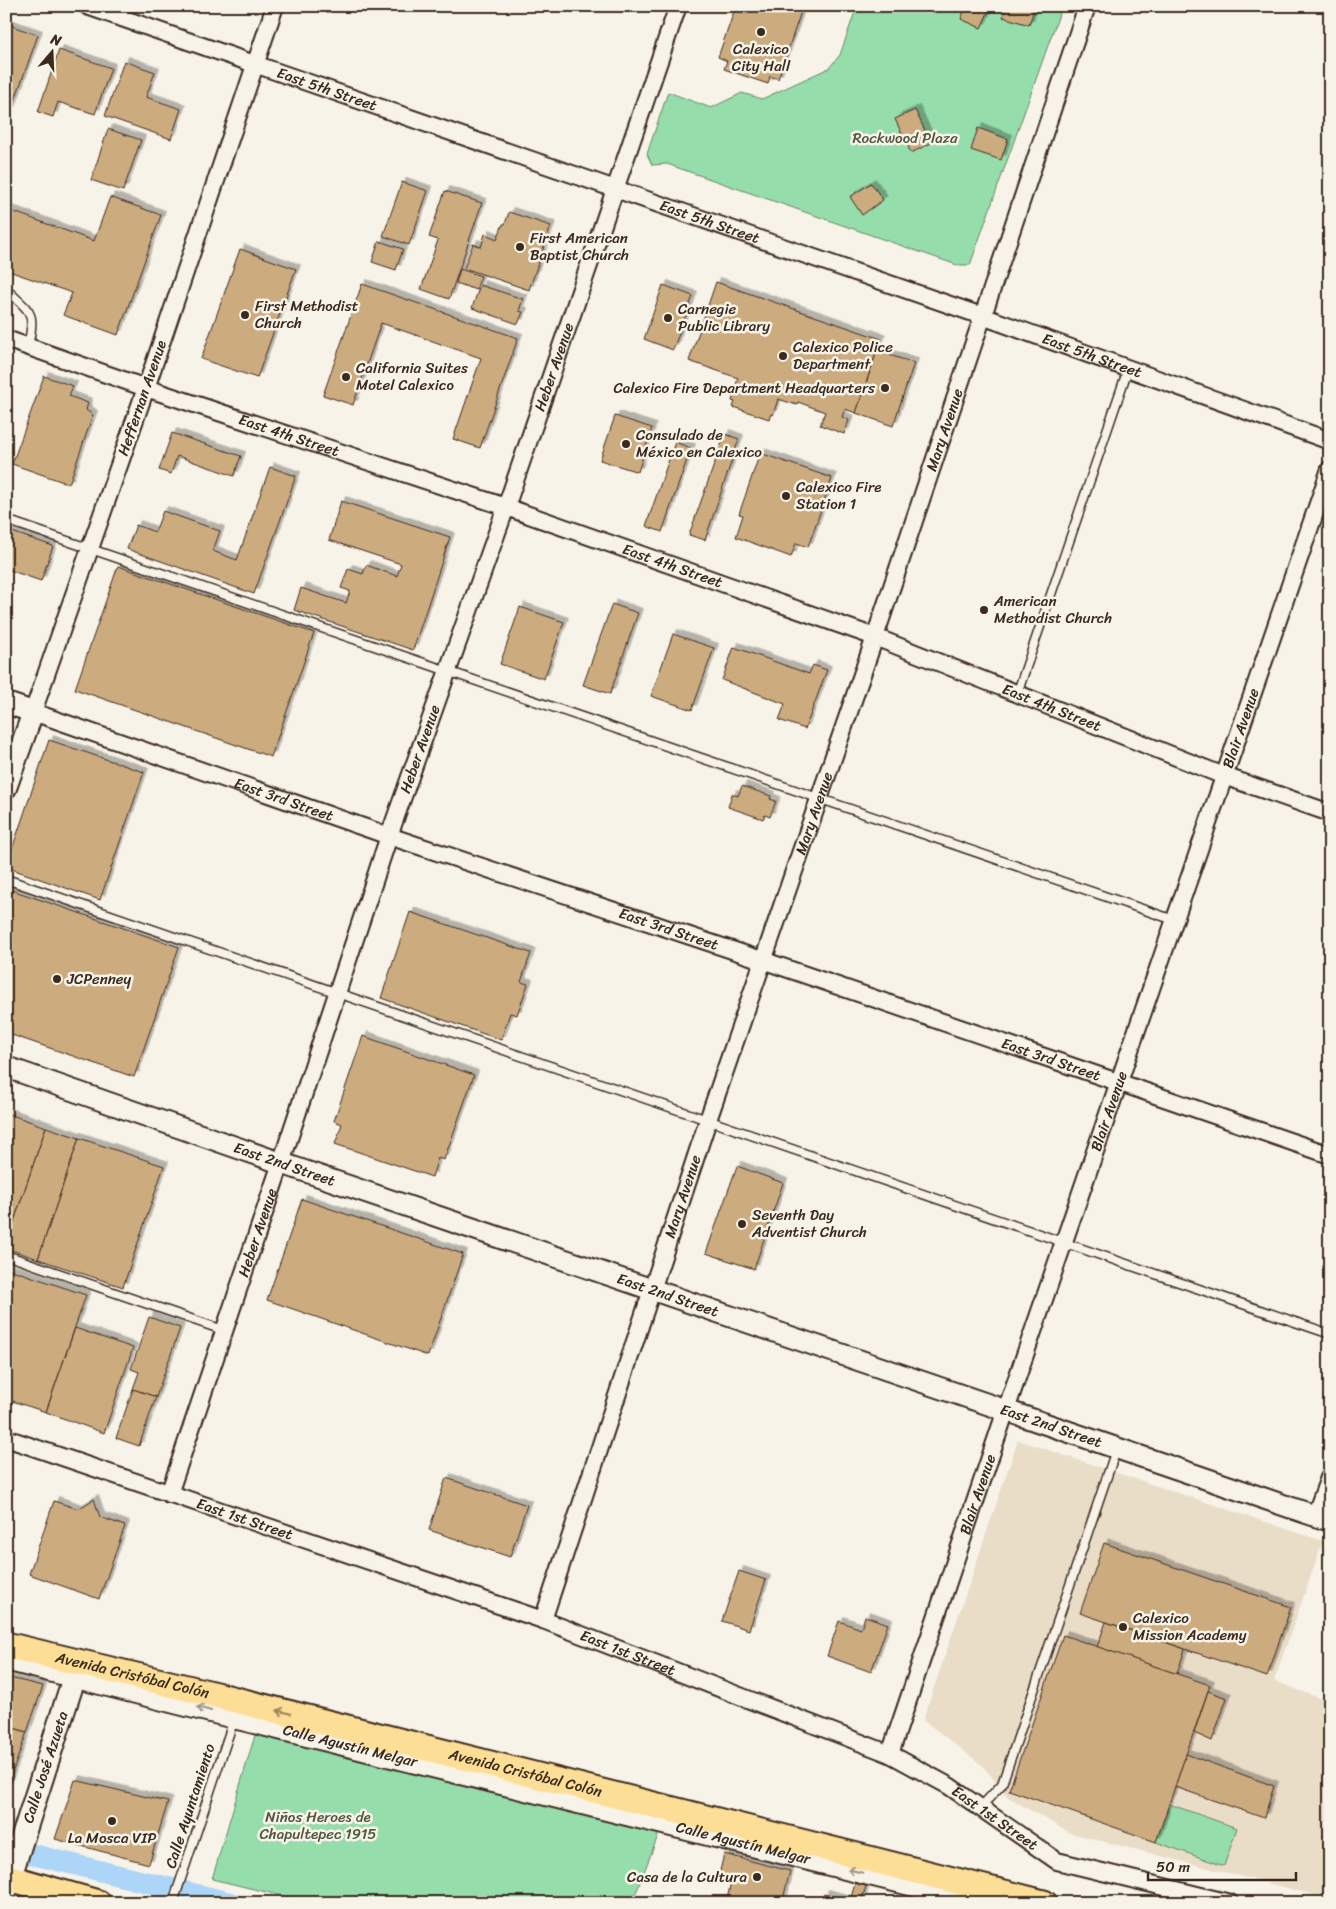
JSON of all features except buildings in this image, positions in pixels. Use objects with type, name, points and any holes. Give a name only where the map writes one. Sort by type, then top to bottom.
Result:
[{"type":"main road","name":"Avenida Cristóbal Colón","points":[[6,1645],[198,1690],[1044,1903]]},
{"type":"main road","name":"Calle Agustín Melgar","points":[[6,1659],[987,1903]]},
{"type":"main road","name":"Calle José Azueta","points":[[7,1881],[75,1676]]},
{"type":"main road","points":[[7,1881],[98,1903]]},
{"type":"street","name":"East 5th Street","points":[[87,6],[982,316],[1330,442]]},
{"type":"street","name":"Heffernan Avenue","points":[[6,788],[146,388],[275,6]]},
{"type":"street","name":"Heber Avenue","points":[[169,1494],[389,836],[506,507],[678,6]]},
{"type":"street","name":"Mary Avenue","points":[[543,1620],[708,1120],[875,638],[1087,6]]},
{"type":"street","name":"East 4th Street","points":[[6,339],[146,388],[506,507],[875,638],[1224,776],[1330,813]]},
{"type":"street","name":"Blair Avenue","points":[[890,1754],[1063,1243],[1330,469]]},
{"type":"street","name":"East 3rd Street","points":[[6,703],[389,836],[762,960],[1330,1154]]},
{"type":"street","name":"East 2nd Street","points":[[6,1067],[281,1163],[1323,1518]]},
{"type":"street","name":"East 1st Street","points":[[6,1438],[543,1620],[890,1754],[949,1786],[1057,1862],[1230,1903]]},
{"type":"street","points":[[1323,1518],[1330,1475]]},
{"type":"lane","points":[[6,289],[32,315],[32,329],[28,346]]},
{"type":"lane","points":[[1017,694],[1128,369]]},
{"type":"lane","points":[[6,520],[448,672],[819,796],[1174,920]]},
{"type":"lane","points":[[6,879],[1330,1334]]},
{"type":"lane","points":[[6,1255],[223,1330]]},
{"type":"lane","points":[[980,1808],[1002,1784],[1116,1448]]},
{"type":"lane","name":"Calle Ayuntamiento","points":[[172,1903],[234,1717]]},
{"type":"shaded area","name":"Calexico Mission Academy","points":[[1018,1440],[1323,1541],[1274,1681],[1330,1702],[1330,1899],[1070,1833],[1008,1797],[982,1765],[923,1720]]},
{"type":"green space","name":"Rockwood Plaza","points":[[857,6],[1062,6],[970,265],[957,265],[667,164],[652,165],[647,154],[668,92],[711,108],[742,93],[762,99],[829,68],[840,55]]},
{"type":"green space","name":"Niños Heroes de Chapultepec 1915","points":[[256,1732],[661,1828],[632,1903],[312,1903],[212,1879]]},
{"type":"green space","points":[[1169,1804],[1237,1828],[1224,1866],[1156,1842]]},
{"type":"waterway","points":[[6,1848],[232,1903]]},
{"type":"place","name":"Calexico City Hall","points":[[761,32]]},
{"type":"place","name":"First American Baptist Church","points":[[520,247]]},
{"type":"place","name":"First Methodist Church","points":[[245,315]]},
{"type":"place","name":"Carnegie Public Library","points":[[668,318]]},
{"type":"place","name":"Calexico Police Department","points":[[783,356]]},
{"type":"place","name":"California Suites Motel Calexico","points":[[346,377]]},
{"type":"place","name":"Calexico Fire Department Headquarters","points":[[885,388]]},
{"type":"place","name":"Consulado de México en Calexico","points":[[626,444]]},
{"type":"place","name":"Calexico Fire Station 1","points":[[786,496]]},
{"type":"place","name":"American Methodist Church","points":[[984,610]]},
{"type":"place","name":"JCPenney","points":[[57,979]]},
{"type":"place","name":"Seventh Day Adventist Church","points":[[742,1224]]},
{"type":"place","name":"Calexico Mission Academy","points":[[1123,1627]]},
{"type":"place","name":"La Mosca VIP","points":[[112,1821]]},
{"type":"place","name":"Casa de la Cultura","points":[[757,1877]]}]
